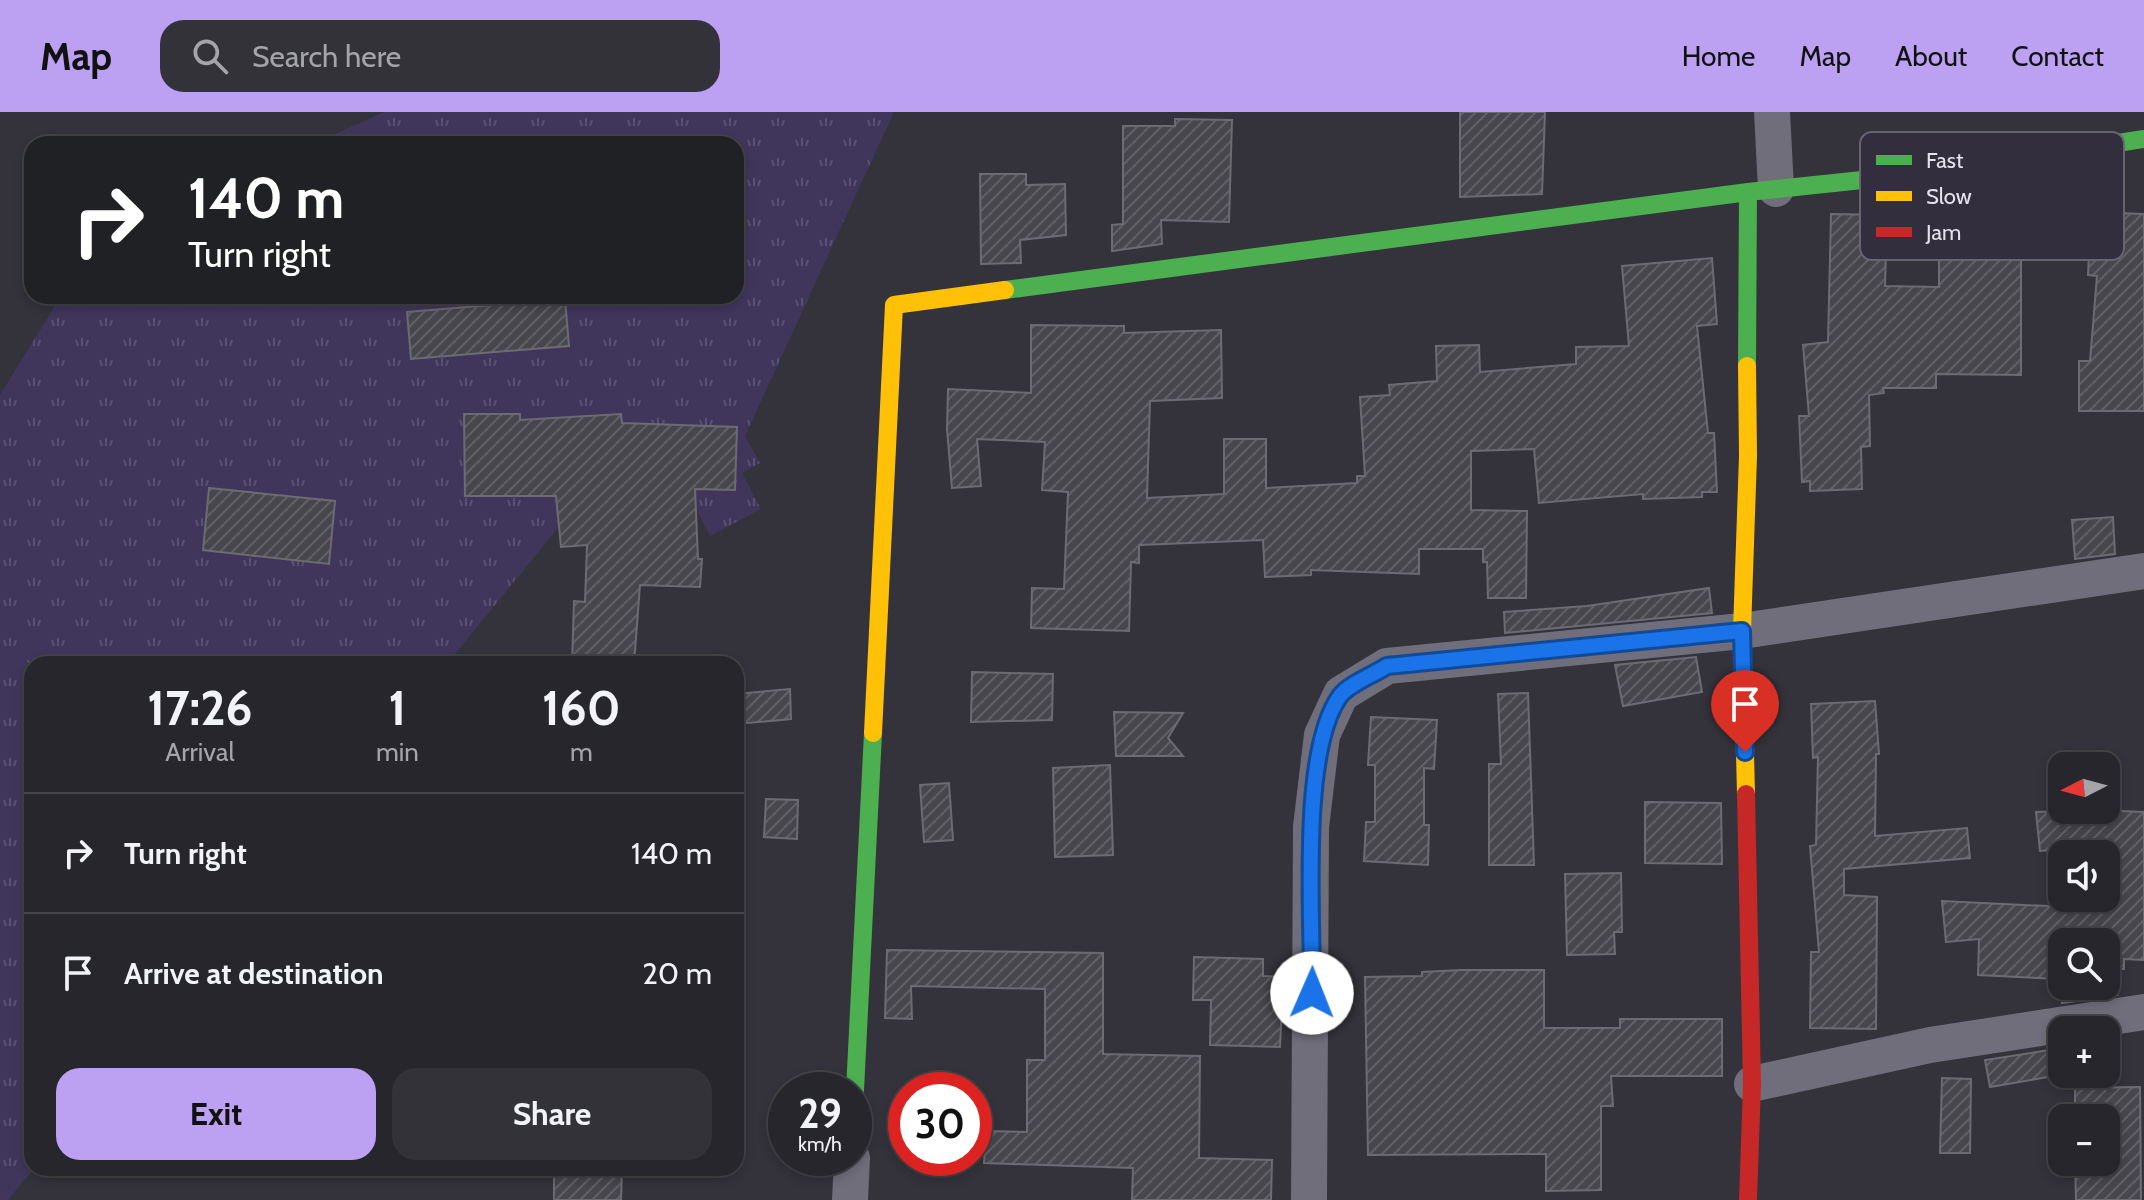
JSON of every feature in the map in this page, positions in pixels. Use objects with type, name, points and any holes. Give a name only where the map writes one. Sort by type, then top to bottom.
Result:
[{"type":"street","points":[[1748,1200],[1752,1084],[1742,631],[1748,456],[1745,240],[1762,190],[1772,112]]},
{"type":"street","points":[[2124,142],[2144,139]]},
{"type":"street","points":[[856,1072],[894,305],[1762,190],[1860,180]]},
{"type":"street","points":[[1309,1200],[1311,827],[1322,735],[1341,694],[1387,666],[1742,631],[2144,571]]},
{"type":"street","points":[[1752,1084],[1930,1045],[2144,1012]]},
{"type":"street","points":[[850,1200],[851,1176]]},
{"type":"green space","points":[[384,112],[894,112],[745,436],[760,463],[742,473],[761,509],[710,536],[691,499],[566,518],[454,656],[24,656],[24,1176],[28,1176],[8,1200],[0,1200],[0,395],[56,304],[744,304],[744,136],[331,136]]},
{"type":"building","points":[[1460,112],[1545,112],[1542,194],[1460,197]]},
{"type":"building","points":[[1175,119],[1232,120],[1229,222],[1161,220],[1162,244],[1112,251],[1112,225],[1123,224],[1123,126],[1175,126]]},
{"type":"building","points":[[980,174],[1026,174],[1026,185],[1065,184],[1066,235],[1020,240],[1021,263],[981,264]]},
{"type":"building","points":[[2124,213],[2144,214],[2144,411],[2079,411],[2079,361],[2090,361],[2097,276],[2088,275],[2089,260],[2124,260]]},
{"type":"building","points":[[1831,214],[1860,215],[1860,260],[1886,260],[1885,286],[1939,287],[1939,260],[2021,260],[2021,375],[1936,374],[1936,388],[1883,388],[1884,393],[1869,395],[1870,446],[1861,447],[1862,489],[1810,491],[1810,481],[1802,482],[1799,416],[1809,416],[1803,345],[1828,342]]},
{"type":"building","points":[[1712,258],[1717,324],[1697,326],[1708,433],[1714,433],[1717,492],[1702,492],[1702,497],[1643,499],[1643,494],[1539,503],[1534,449],[1471,451],[1471,510],[1527,511],[1526,598],[1488,598],[1487,562],[1483,562],[1483,549],[1419,549],[1419,574],[1311,570],[1311,575],[1265,577],[1263,540],[1139,545],[1139,563],[1131,562],[1129,631],[1031,628],[1032,588],[1064,589],[1068,492],[1042,490],[1045,442],[977,439],[981,486],[952,488],[947,429],[948,389],[1031,393],[1031,325],[1124,326],[1124,333],[1221,330],[1222,398],[1150,401],[1147,498],[1224,494],[1224,439],[1266,439],[1266,488],[1357,483],[1357,476],[1365,476],[1360,397],[1390,395],[1389,385],[1437,381],[1436,346],[1479,345],[1480,372],[1576,364],[1576,347],[1629,346],[1622,266]]},
{"type":"building","points":[[504,304],[565,304],[569,346],[411,359],[407,312]]},
{"type":"building","points":[[464,414],[520,414],[520,420],[621,414],[622,423],[737,427],[735,490],[695,489],[698,559],[702,559],[700,587],[640,585],[635,656],[572,656],[574,601],[585,602],[587,545],[561,547],[556,496],[465,496]]},
{"type":"building","points":[[209,488],[335,501],[329,564],[203,550]]},
{"type":"building","points":[[2113,517],[2115,554],[2075,559],[2072,520]]},
{"type":"building","points":[[1709,588],[1712,613],[1505,633],[1504,612],[1587,606]]},
{"type":"building","points":[[1696,657],[1702,692],[1623,706],[1615,665]]},
{"type":"building","points":[[972,672],[1053,674],[1052,720],[971,722]]},
{"type":"building","points":[[790,689],[791,719],[744,723],[744,693]]},
{"type":"building","points":[[1528,693],[1534,865],[1489,865],[1489,764],[1501,764],[1498,694]]},
{"type":"building","points":[[1875,701],[1879,754],[1876,754],[1875,836],[1967,828],[1970,858],[1844,869],[1844,895],[1877,897],[1876,1029],[1810,1028],[1811,952],[1819,952],[1810,846],[1816,845],[1818,757],[1813,758],[1811,704]]},
{"type":"building","points":[[1114,712],[1183,713],[1168,738],[1183,756],[1116,756]]},
{"type":"building","points":[[1371,717],[1437,720],[1434,769],[1424,768],[1424,825],[1429,825],[1428,865],[1364,861],[1366,822],[1375,822],[1375,765],[1368,765]]},
{"type":"building","points":[[1110,765],[1113,855],[1055,857],[1053,768]]},
{"type":"building","points":[[949,783],[953,840],[924,842],[920,785]]},
{"type":"building","points":[[766,799],[798,800],[797,839],[764,837]]},
{"type":"building","points":[[1645,802],[1721,803],[1722,864],[1645,863]]},
{"type":"building","points":[[2120,804],[2121,811],[2144,812],[2144,960],[2124,959],[2124,969],[2120,969],[2120,928],[2048,928],[2048,978],[1978,975],[1979,939],[1946,942],[1942,901],[2048,906],[2048,912],[2120,912],[2120,840],[2048,840],[2048,850],[2040,851],[2036,812],[2048,812],[2048,824],[2120,824]]},
{"type":"building","points":[[1621,873],[1622,932],[1614,932],[1615,954],[1567,955],[1565,874]]},
{"type":"building","points":[[887,950],[1103,953],[1103,1054],[1200,1056],[1199,1158],[1272,1160],[1271,1200],[1132,1200],[1133,1168],[992,1163],[992,1131],[1027,1132],[1027,1060],[1045,1060],[1045,989],[911,986],[912,1019],[885,1018]]},
{"type":"building","points":[[1194,957],[1263,959],[1263,976],[1289,977],[1289,1005],[1282,1005],[1280,1047],[1210,1045],[1211,1000],[1193,1000]]},
{"type":"building","points":[[1544,970],[1544,1028],[1620,1028],[1620,1019],[1722,1019],[1722,1076],[1611,1076],[1613,1106],[1601,1106],[1601,1190],[1546,1191],[1546,1154],[1368,1155],[1365,977],[1422,976],[1422,972]]},
{"type":"building","points":[[2048,1050],[2048,1077],[1990,1087],[1985,1060]]},
{"type":"building","points":[[1942,1078],[1971,1079],[1970,1153],[1940,1153]]},
{"type":"building","points":[[2140,1087],[2141,1200],[2076,1200],[2075,1176],[2120,1176],[2120,1104],[2075,1104],[2075,1088]]},
{"type":"building","points":[[554,1176],[622,1176],[621,1200],[554,1200]]},
{"type":"traffic: fast","points":[[2124,142],[2144,139]]},
{"type":"traffic: fast","points":[[1747,366],[1748,192],[1860,180]]},
{"type":"traffic: fast","points":[[1005,290],[1748,192]]},
{"type":"traffic: fast","points":[[856,1072],[873,733]]},
{"type":"traffic: slow","points":[[873,733],[894,305],[1005,290]]},
{"type":"traffic: slow","points":[[1746,794],[1742,631],[1748,456],[1747,366]]},
{"type":"traffic: jam","points":[[1746,794],[1752,1084],[1748,1200]]},
{"type":"route","points":[[1312,993],[1311,827],[1322,735],[1341,694],[1387,666],[1742,631],[1745,752]]}]
